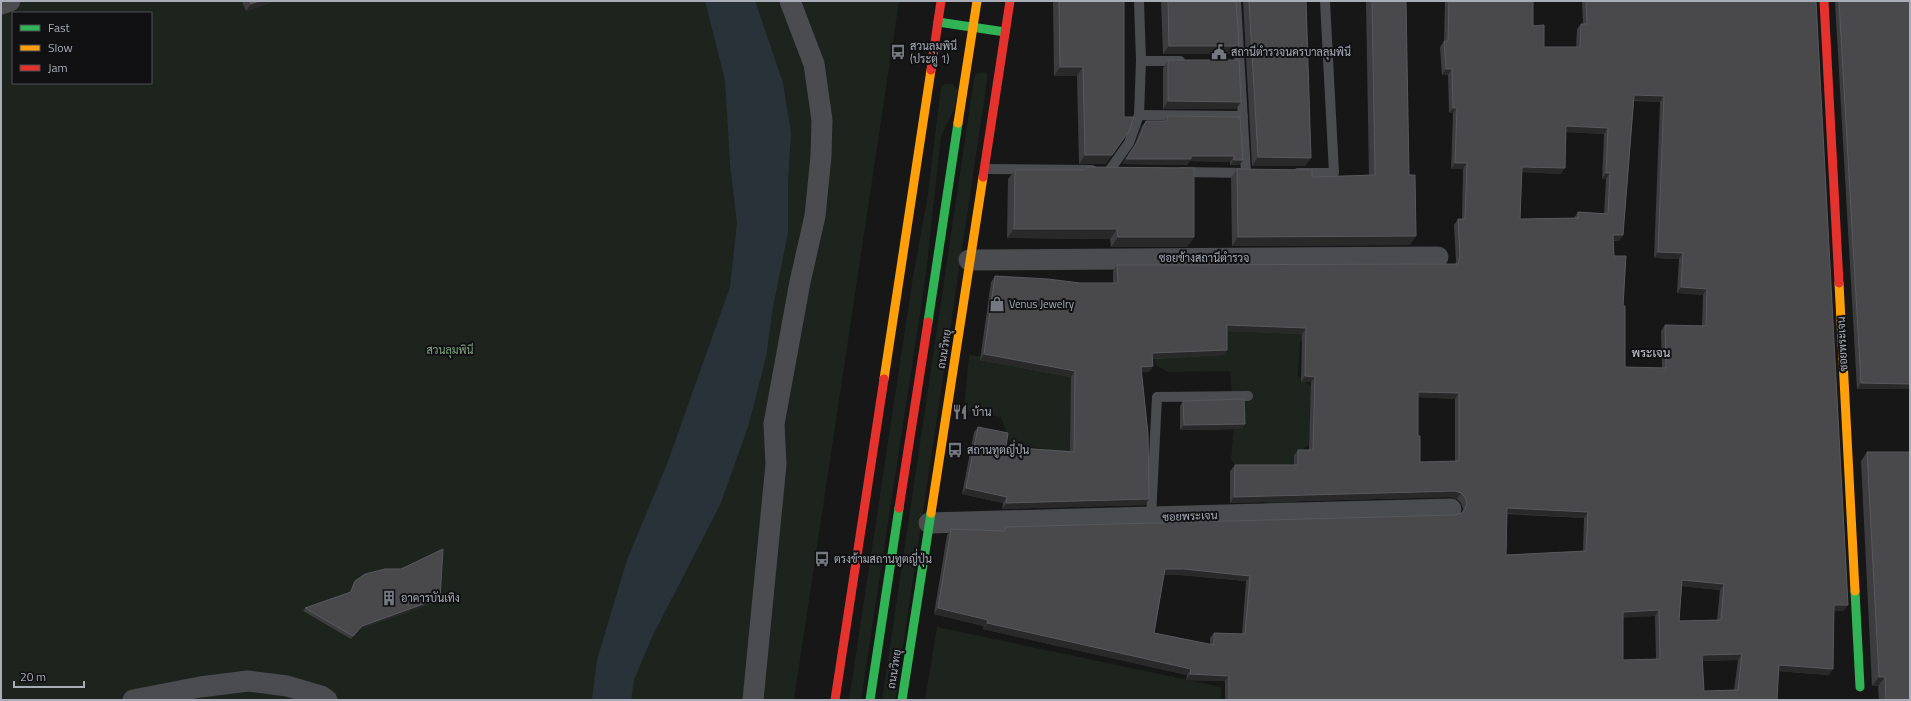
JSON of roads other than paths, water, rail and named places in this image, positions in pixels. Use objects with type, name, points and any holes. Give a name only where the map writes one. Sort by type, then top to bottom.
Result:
[{"type":"main road","points":[[834,700],[942,1]]},
{"type":"main road","name":"ถนนวิทยุ","points":[[870,700],[977,1]]},
{"type":"main road","name":"ถนนวิทยุ","points":[[902,700],[1010,1]]},
{"type":"main road","name":"ซอยพระเจน","points":[[1824,1],[1860,687]]},
{"type":"main road","points":[[938,22],[1005,32]]},
{"type":"street","points":[[1,4],[10,1]]},
{"type":"street","points":[[753,700],[776,464],[774,424],[800,282],[815,216],[821,156],[822,120],[814,64],[790,1]]},
{"type":"street","name":"ซอยข้างสถานีตำรวจ","points":[[969,260],[1438,257]]},
{"type":"street","name":"ซอยพระเจน","points":[[929,523],[1451,509]]},
{"type":"street","points":[[133,700],[200,687],[248,681],[287,686],[321,696],[327,700]]},
{"type":"lane","points":[[1109,171],[1129,143],[1139,115],[1141,61],[1139,1]]},
{"type":"lane","points":[[1236,1],[1236,61],[1243,116],[1246,173]]},
{"type":"lane","points":[[1286,173],[1334,173],[1325,1]]},
{"type":"lane","points":[[1141,61],[1194,61]]},
{"type":"lane","points":[[1139,115],[1243,116]]},
{"type":"lane","points":[[984,169],[1125,171]]},
{"type":"lane","points":[[1170,172],[1262,173]]},
{"type":"lane","points":[[1151,517],[1157,397],[1248,396]]},
{"type":"place","name":"สวนลุมพินี (ประตู 1)","points":[[898,52]]},
{"type":"place","name":"สถานีตำรวจนครบาลลุมพินี","points":[[1219,52]]},
{"type":"place","name":"Venus Jewelry","points":[[997,304]]},
{"type":"place","name":"บ้าน","points":[[960,412]]},
{"type":"place","name":"สถานทูตญี่ปุ่น","points":[[955,450]]},
{"type":"place","name":"ตรงข้ามสถานทูตญี่ปุ่น","points":[[822,559]]},
{"type":"place","name":"อาคารบันเทิง","points":[[389,598]]},
{"type":"district","name":"พระเจน","points":[[1651,353]]},
{"type":"park label","name":"สวนลุมพินี","points":[[450,350]]}]
